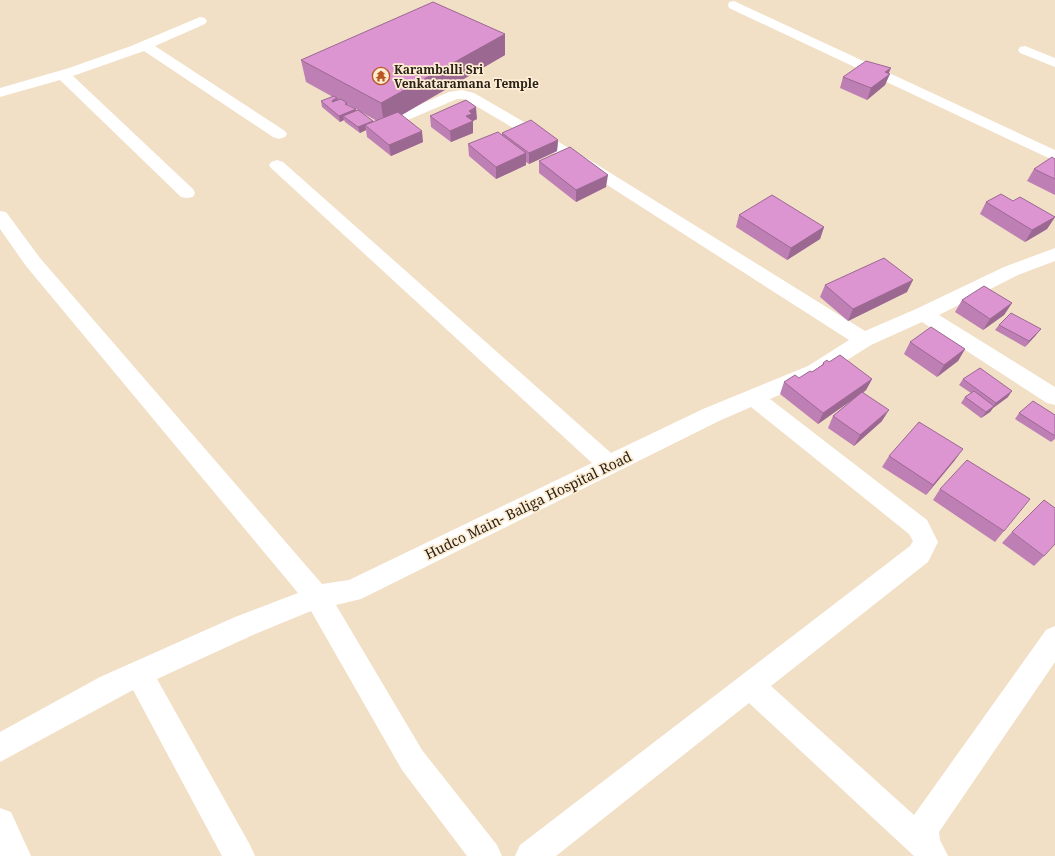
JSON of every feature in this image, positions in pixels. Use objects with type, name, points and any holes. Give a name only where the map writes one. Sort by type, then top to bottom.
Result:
[{"type":"street","points":[[734,5],[1055,156]]},
{"type":"street","points":[[0,93],[62,74],[144,45],[200,21]]},
{"type":"street","points":[[144,45],[279,134]]},
{"type":"street","points":[[1024,50],[1055,62]]},
{"type":"street","points":[[62,74],[187,193]]},
{"type":"street","points":[[384,125],[454,95],[462,94],[469,96],[582,162],[864,340]]},
{"type":"street","points":[[277,165],[609,465]]},
{"type":"street","points":[[0,216],[8,240],[33,262],[317,597],[412,760],[486,856]]},
{"type":"street","name":"Hudco Main- Baliga Hospital Road","points":[[0,748],[110,687],[244,626],[317,597],[352,591],[711,415],[815,371],[864,340],[923,314],[1011,270],[1055,254]]},
{"type":"street","points":[[923,314],[1055,397]]},
{"type":"street","points":[[531,856],[919,554],[926,542],[918,527],[754,397]]},
{"type":"street","points":[[928,850],[923,828],[1055,639]]},
{"type":"street","points":[[138,674],[239,856]]},
{"type":"street","points":[[750,686],[928,850]]},
{"type":"street","points":[[0,823],[15,856]]},
{"type":"building","points":[[433,2],[505,34],[381,103],[301,60]]},
{"type":"building","points":[[866,61],[891,68],[885,72],[890,74],[871,88],[843,77]]},
{"type":"building","points":[[334,96],[337,98],[332,102],[341,99],[347,103],[345,104],[356,109],[339,116],[321,101]]},
{"type":"building","points":[[466,100],[476,107],[469,111],[472,114],[466,116],[473,121],[450,131],[430,116]]},
{"type":"building","points":[[358,110],[373,121],[358,127],[343,116]]},
{"type":"building","points":[[398,112],[422,131],[389,145],[365,125]]},
{"type":"building","points":[[531,120],[558,140],[529,153],[502,133]]},
{"type":"building","points":[[498,132],[526,153],[496,167],[468,144]]},
{"type":"building","points":[[570,147],[608,175],[576,190],[539,161]]},
{"type":"building","points":[[1052,157],[1055,159],[1055,179],[1034,169]]},
{"type":"building","points":[[1001,194],[1013,201],[1020,197],[1055,217],[1032,230],[986,202]]},
{"type":"building","points":[[772,195],[824,227],[791,248],[739,215]]},
{"type":"building","points":[[884,258],[913,280],[853,309],[825,285]]},
{"type":"building","points":[[984,286],[1012,303],[990,319],[962,300]]},
{"type":"building","points":[[1011,313],[1041,329],[1029,341],[999,325]]},
{"type":"building","points":[[931,327],[965,349],[944,365],[910,342]]},
{"type":"building","points":[[840,355],[872,379],[823,413],[784,382],[795,375],[799,378],[810,371],[812,372],[824,364],[823,363],[827,360],[829,362]]},
{"type":"building","points":[[980,368],[1012,391],[996,403],[963,379]]},
{"type":"building","points":[[974,391],[994,406],[986,412],[965,397]]},
{"type":"building","points":[[862,392],[889,410],[860,435],[833,416]]},
{"type":"building","points":[[1033,401],[1055,415],[1055,436],[1019,413]]},
{"type":"building","points":[[919,422],[963,449],[933,485],[889,456]]},
{"type":"building","points":[[967,460],[1030,499],[1004,531],[940,489]]},
{"type":"building","points":[[1044,500],[1055,508],[1055,544],[1044,556],[1012,532]]},
{"type":"place","name":"Karamballi Sri Venkataramana Temple","points":[[381,76]]}]
